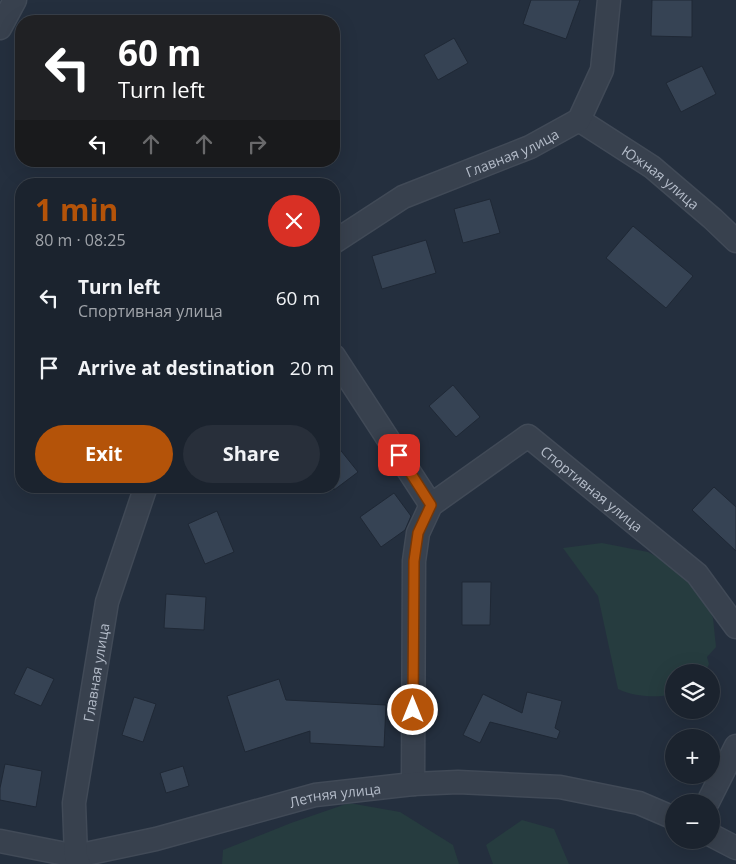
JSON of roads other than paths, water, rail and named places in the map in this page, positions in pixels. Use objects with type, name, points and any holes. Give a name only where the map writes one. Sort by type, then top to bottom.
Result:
[{"type":"street","points":[[0,28],[15,0]]},
{"type":"street","points":[[579,120],[602,70],[609,0]]},
{"type":"street","name":"Южная улица","points":[[579,120],[652,167],[736,241]]},
{"type":"street","name":"Главная улица","points":[[340,238],[403,197],[530,147],[579,120]]},
{"type":"street","points":[[340,365],[431,505]]},
{"type":"street","name":"Спортивная улица","points":[[413,784],[414,561],[418,533],[431,505],[528,436],[697,574],[736,627]]},
{"type":"street","name":"Главная улица","points":[[78,860],[74,803],[107,602],[144,493]]},
{"type":"street","points":[[712,794],[736,746]]},
{"type":"street","name":"Летняя улица","points":[[0,841],[78,860],[315,795],[413,784],[458,782],[560,787],[639,803],[665,814]]},
{"type":"street","points":[[720,840],[736,848]]}]
